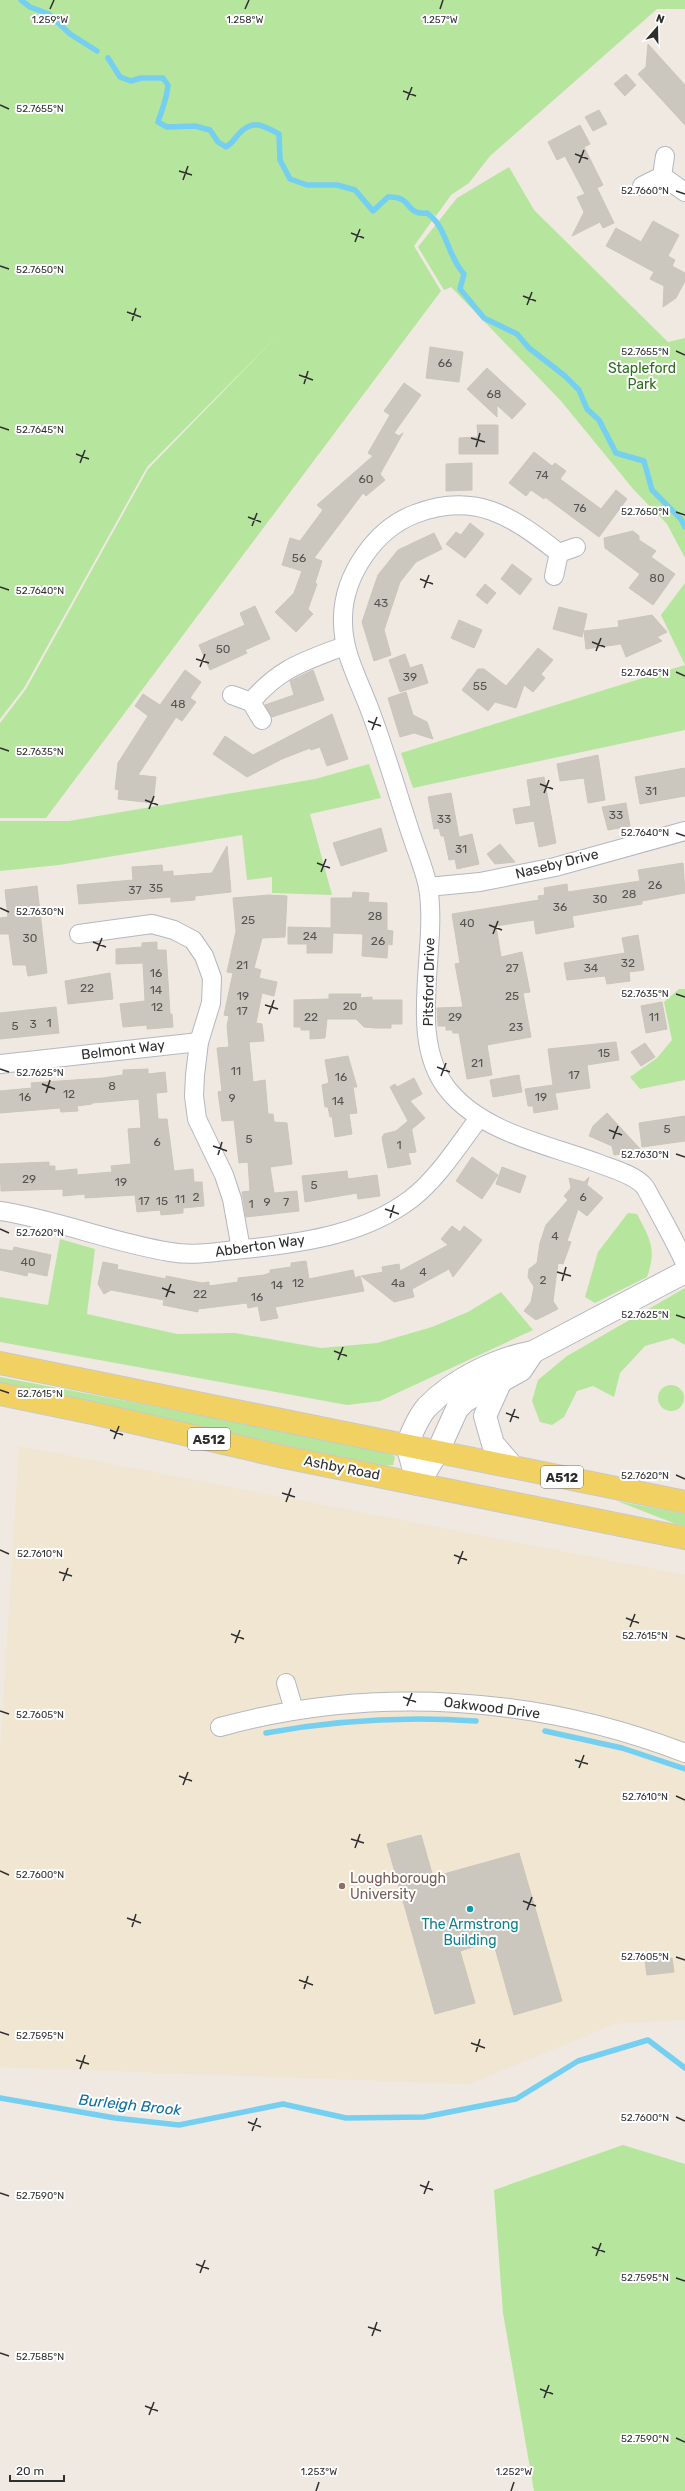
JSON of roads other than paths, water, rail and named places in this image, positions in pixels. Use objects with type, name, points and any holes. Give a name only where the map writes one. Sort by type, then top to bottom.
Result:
[{"type":"main road","name":"A512","points":[[0,1363],[685,1502]]},
{"type":"main road","name":"Ashby Road","points":[[0,1394],[418,1484],[685,1538]]},
{"type":"street","points":[[662,176],[665,156]]},
{"type":"street","points":[[642,186],[662,176]]},
{"type":"street","points":[[662,176],[685,192]]},
{"type":"street","name":"Pitsford Drive","points":[[559,553],[516,520],[489,509],[464,505],[435,506],[410,516],[386,533],[358,565],[346,589],[343,614],[344,646],[368,705],[428,887],[430,942],[426,1002],[429,1049],[436,1070],[449,1091],[479,1118],[619,1171],[643,1184],[685,1263]]},
{"type":"street","points":[[554,576],[559,553],[576,547]]},
{"type":"street","points":[[251,702],[266,684],[282,672],[344,646]]},
{"type":"street","points":[[232,695],[251,702],[262,720]]},
{"type":"street","name":"Naseby Drive","points":[[428,887],[480,882],[555,867],[685,831]]},
{"type":"street","points":[[79,934],[101,940],[152,924],[174,930],[193,940],[204,956],[212,978],[211,1003],[199,1042],[194,1096],[197,1119],[224,1175],[230,1193],[241,1249]]},
{"type":"street","name":"Belmont Way","points":[[0,1064],[199,1042]]},
{"type":"street","name":"Abberton Way","points":[[0,1211],[171,1252],[214,1253],[288,1244],[332,1235],[374,1222],[411,1198],[445,1163],[479,1118]]},
{"type":"street","points":[[418,1484],[407,1445],[427,1408],[448,1388],[508,1357],[533,1352],[685,1272]]},
{"type":"street","points":[[418,1484],[438,1451],[457,1409],[465,1401],[500,1383],[521,1370],[533,1352]]},
{"type":"street","points":[[500,1383],[485,1416],[493,1444],[512,1466]]},
{"type":"street","points":[[286,1684],[294,1710]]},
{"type":"street","name":"Oakwood Drive","points":[[220,1727],[294,1710],[371,1702],[440,1701],[513,1707],[593,1724],[655,1741],[685,1753]]},
{"type":"waterway","points":[[21,0],[30,7],[49,14],[70,34],[97,51]]},
{"type":"waterway","points":[[108,58],[120,77],[131,81],[141,78],[163,78],[168,85],[158,122],[167,127],[195,126],[210,130],[218,142],[226,147],[242,130],[252,125],[262,126],[279,134],[280,160],[290,179],[307,185],[337,185],[355,190],[373,211],[388,197],[396,197],[402,199],[414,211],[427,213],[439,226],[458,266],[464,274],[460,289],[484,318],[517,334],[529,348],[565,376],[579,390],[587,409],[599,420],[616,453],[644,461],[652,490],[681,519],[685,527]]},
{"type":"waterway","points":[[266,1733],[318,1725],[371,1720],[423,1719],[476,1721]]},
{"type":"waterway","points":[[545,1731],[622,1748],[685,1769]]},
{"type":"waterway","name":"Burleigh Brook","points":[[0,2098],[115,2118],[179,2125],[283,2104],[346,2118],[424,2117],[516,2099],[578,2061],[648,2040],[685,2068]]},
{"type":"place","name":"Loughborough University","points":[[342,1886]]},
{"type":"place","name":"The Armstrong Building","points":[[470,1909]]},
{"type":"park label","name":"Stapleford Park","points":[[642,376]]}]
